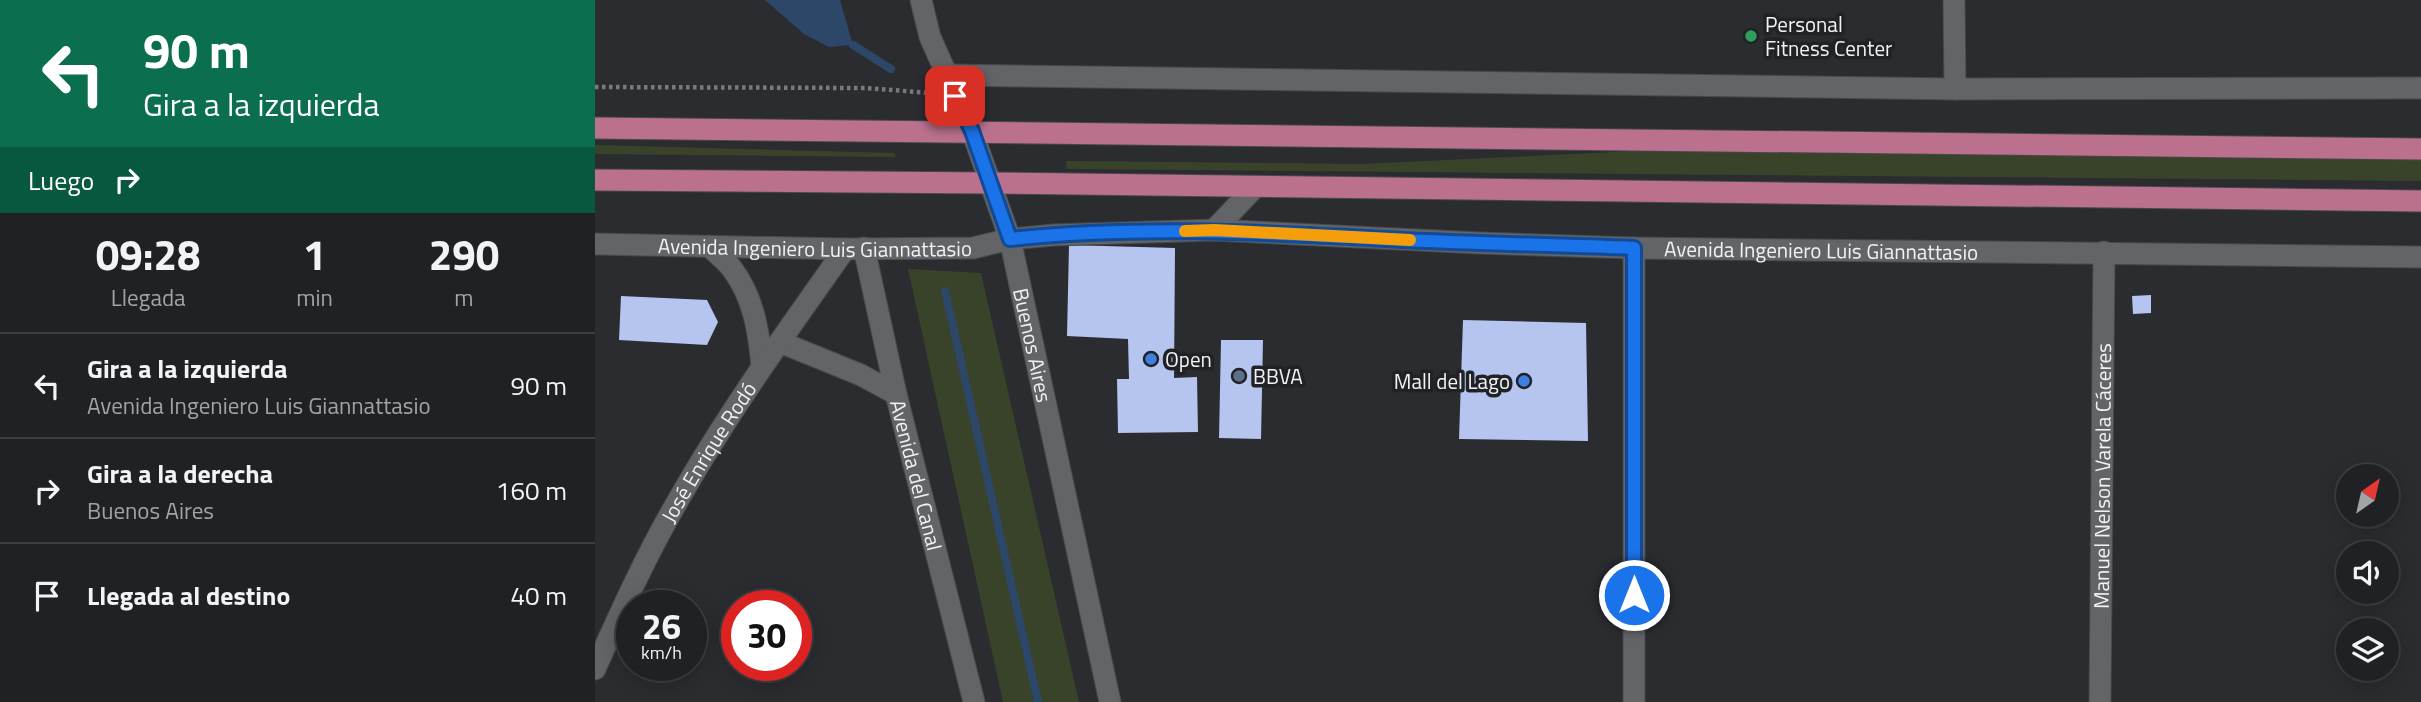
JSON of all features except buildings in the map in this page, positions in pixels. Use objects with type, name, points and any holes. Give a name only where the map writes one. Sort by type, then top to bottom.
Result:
[{"type":"main road","points":[[595,128],[2421,149]]},
{"type":"main road","points":[[595,180],[2421,201]]},
{"type":"street","name":"Buenos Aires","points":[[921,0],[930,37],[972,131],[1010,239],[1110,702]]},
{"type":"street","points":[[1954,0],[1955,89]]},
{"type":"street","points":[[948,75],[1955,89],[2421,88]]},
{"type":"street","points":[[1214,230],[1255,187]]},
{"type":"street","name":"Avenida Ingeniero Luis Giannattasio","points":[[595,244],[973,248],[1010,239],[1054,234],[1214,230],[1634,248],[2421,257]]},
{"type":"street","points":[[709,246],[733,269],[752,306],[762,367]]},
{"type":"street","name":"José Enrique Rodó","points":[[595,669],[630,590],[679,498],[762,367],[854,248]]},
{"type":"street","name":"Avenida del Canal","points":[[854,248],[896,394],[974,702]]},
{"type":"street","points":[[1634,248],[1634,702]]},
{"type":"street","name":"Manuel Nelson Varela Cáceres","points":[[2100,702],[2104,252]]},
{"type":"street","points":[[780,342],[860,375],[896,394]]},
{"type":"path","points":[[595,87],[866,88],[913,90],[955,96]]},
{"type":"green space","points":[[595,145],[894,153],[896,157],[595,154]]},
{"type":"green space","points":[[1636,151],[2421,160],[2421,181],[1067,169],[1066,161],[1362,164]]},
{"type":"green space","points":[[908,269],[981,273],[1079,702],[1003,702]]},
{"type":"water","points":[[765,0],[840,0],[853,45],[829,47],[804,34]]},
{"type":"waterway","points":[[853,45],[891,69]]},
{"type":"waterway","points":[[945,291],[1038,702]]},
{"type":"slow traffic","points":[[1185,231],[1214,230],[1410,240]]},
{"type":"place","name":"Personal Fitness Center","points":[[1751,36]]},
{"type":"place","name":"Open","points":[[1151,359]]},
{"type":"place","name":"BBVA","points":[[1239,376]]},
{"type":"place","name":"Mall del Lago","points":[[1524,381]]},
{"type":"route","points":[[955,96],[972,131],[1010,239],[1054,234],[1214,230],[1634,248],[1634,595]]}]
